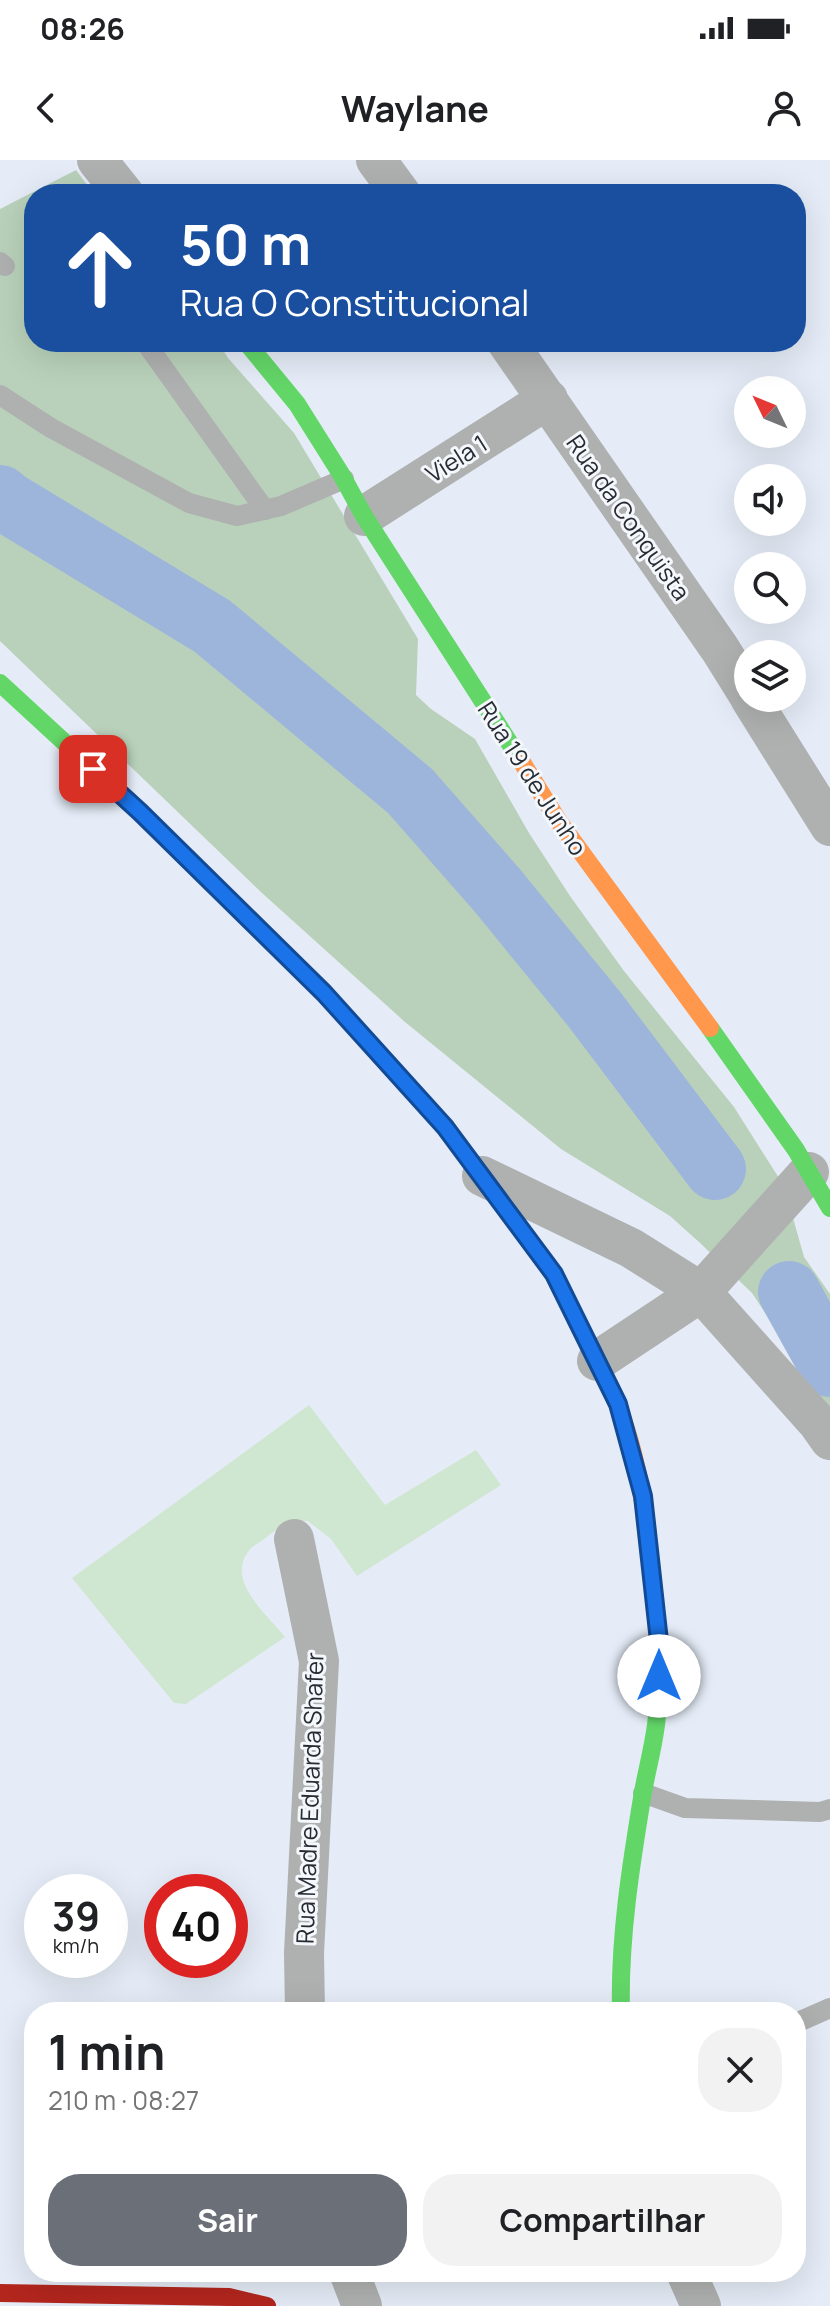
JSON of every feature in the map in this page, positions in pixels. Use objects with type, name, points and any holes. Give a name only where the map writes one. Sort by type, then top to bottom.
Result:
[{"type":"street","points":[[376,160],[394,184]]},
{"type":"street","name":"Rua 19 de Junho","points":[[254,352],[297,404],[364,516],[559,822],[754,1088],[830,1208]]},
{"type":"street","name":"Rua da Conquista","points":[[514,352],[734,672]]},
{"type":"street","name":"Viela 1","points":[[364,516],[548,399]]},
{"type":"street","points":[[0,683],[140,812],[324,993],[445,1127],[554,1274],[618,1404],[643,1496],[660,1650],[656,1726],[628,1897],[621,2002]]},
{"type":"street","name":"Rua da Conquista","points":[[759,712],[830,826]]},
{"type":"street","points":[[597,1361],[701,1292],[809,1172]]},
{"type":"street","points":[[482,1176],[631,1248],[701,1292],[830,1440]]},
{"type":"street","name":"Rua Madre Eduarda Shafer","points":[[294,1539],[319,1661],[304,1953],[305,2002]]},
{"type":"street","points":[[353,2282],[362,2306]]},
{"type":"street","points":[[690,2282],[701,2306]]},
{"type":"street","points":[[0,2293],[267,2306]]},
{"type":"lane","points":[[152,352],[265,510]]},
{"type":"lane","points":[[0,395],[51,428],[189,503],[237,516],[281,506],[344,479]]},
{"type":"lane","points":[[643,1793],[685,1808],[820,1812],[830,1809]]},
{"type":"lane","points":[[806,2019],[830,2008]]},
{"type":"green space","points":[[76,170],[86,184],[49,184]]},
{"type":"green space","points":[[24,197],[24,352],[224,352],[294,433],[418,639],[416,695],[475,739],[529,833],[570,896],[624,971],[734,1107],[784,1186],[804,1257],[830,1294],[830,1412],[752,1293],[699,1242],[670,1216],[561,1149],[405,1022],[262,893],[0,641],[0,209]]},
{"type":"green space","points":[[309,1405],[385,1505],[476,1450],[501,1485],[357,1576],[331,1539],[308,1521],[289,1524],[274,1531],[249,1550],[242,1575],[252,1598],[285,1637],[186,1704],[174,1703],[72,1578]]},
{"type":"waterway","points":[[0,496],[212,626],[410,791],[497,890],[595,1010],[715,1169]]},
{"type":"waterway","points":[[789,1292],[830,1366]]},
{"type":"traffic: fast","points":[[254,352],[297,404],[364,516],[523,764]]},
{"type":"traffic: fast","points":[[0,683],[140,812],[324,993],[445,1127],[554,1274],[608,1384]]},
{"type":"traffic: fast","points":[[710,1028],[796,1150],[830,1208]]},
{"type":"traffic: fast","points":[[621,2002],[627,1902],[657,1712],[657,1621]]},
{"type":"traffic: slow","points":[[523,764],[559,822],[710,1028]]},
{"type":"traffic: slow","points":[[608,1384],[630,1440],[637,1470],[657,1621]]},
{"type":"traffic: jam","points":[[0,2293],[229,2297],[267,2306]]},
{"type":"route","points":[[93,769],[324,993],[445,1127],[554,1274],[618,1404],[643,1496],[660,1650],[659,1676]]}]
